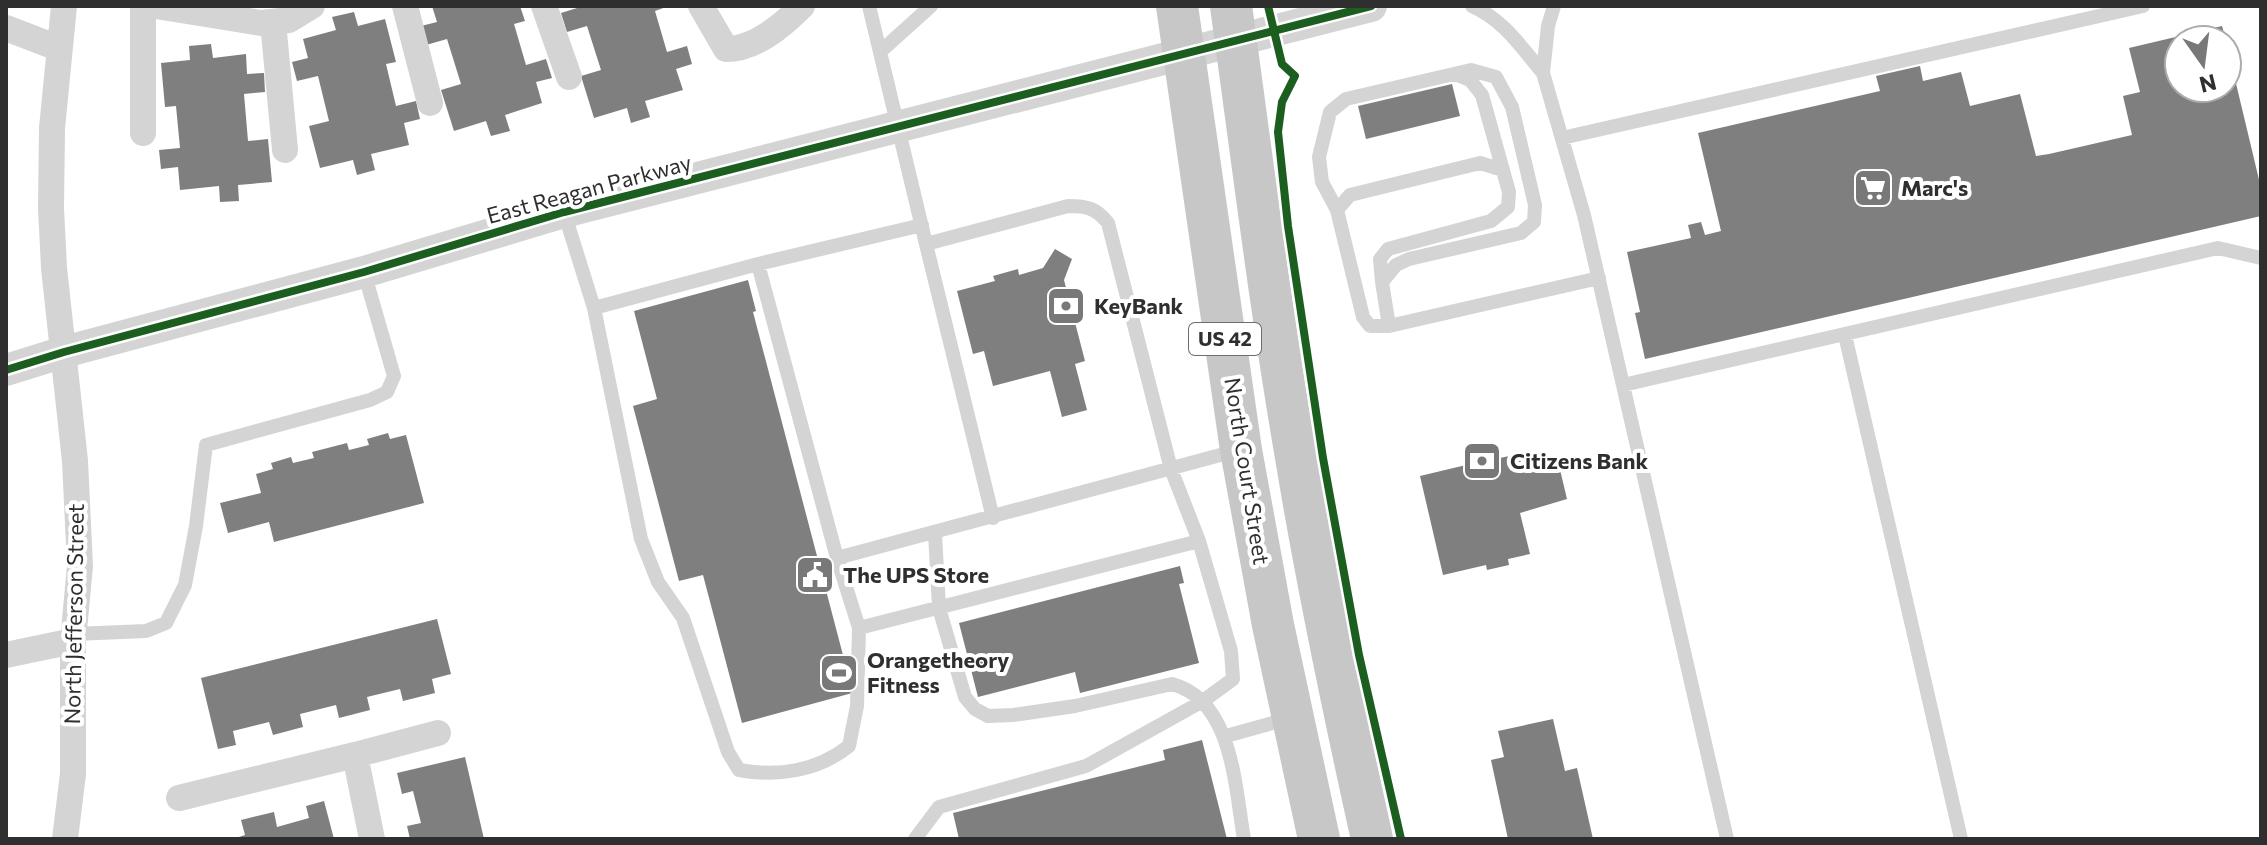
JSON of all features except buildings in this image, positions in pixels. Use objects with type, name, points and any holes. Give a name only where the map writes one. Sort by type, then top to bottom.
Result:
[{"type":"main road","name":"North Court Street","points":[[1177,6],[1241,450],[1292,718],[1319,839]]},
{"type":"main road","name":"US 42","points":[[1233,23],[1268,284],[1296,459],[1372,839]]},
{"type":"street","name":"North Jefferson Street","points":[[64,6],[52,128],[51,208],[54,268],[75,461],[80,566],[74,638],[73,774],[65,839]]},
{"type":"street","points":[[143,6],[143,133]]},
{"type":"street","points":[[156,6],[261,23],[289,20],[312,6]]},
{"type":"street","points":[[405,6],[430,103]]},
{"type":"street","points":[[544,6],[569,77]]},
{"type":"street","points":[[701,6],[726,49],[742,49],[786,21],[802,6]]},
{"type":"street","name":"East Reagan Parkway","points":[[6,370],[364,272],[564,212],[1184,53],[1233,23],[1371,6]]},
{"type":"street","points":[[273,22],[285,150]]},
{"type":"street","points":[[6,28],[58,48]]},
{"type":"street","points":[[6,655],[74,638]]},
{"type":"street","points":[[179,798],[438,733]]},
{"type":"street","points":[[355,755],[372,839]]},
{"type":"lane","points":[[869,6],[993,518]]},
{"type":"lane","points":[[881,51],[931,6]]},
{"type":"lane","points":[[1472,6],[1496,19],[1512,34],[1543,73],[1599,278],[1727,839]]},
{"type":"lane","points":[[1543,73],[1548,26],[1554,6]]},
{"type":"lane","points":[[1562,138],[2143,6]]},
{"type":"lane","points":[[1382,282],[1396,265],[1409,259],[1521,233],[1534,222],[1535,205],[1512,107],[1496,77],[1471,70],[1346,99],[1330,112],[1319,157],[1322,182],[1337,210],[1363,317],[1370,326],[1389,326],[1599,278]]},
{"type":"lane","points":[[1389,326],[1380,259],[1388,249],[1491,221],[1508,207],[1509,192],[1482,95],[1470,80],[1455,74]]},
{"type":"lane","points":[[1337,210],[1350,195],[1480,163],[1503,170]]},
{"type":"lane","points":[[915,839],[939,807],[1086,766],[1203,701],[1233,679],[1231,651],[1199,541],[1171,469],[1108,223],[1099,211],[1085,206],[1068,206],[926,244]]},
{"type":"lane","points":[[564,212],[594,308],[641,539],[658,582],[683,618],[728,752],[739,770],[761,774],[788,772],[831,760],[849,746],[857,706],[859,628],[837,558],[758,264]]},
{"type":"lane","points":[[594,308],[758,264],[922,225]]},
{"type":"lane","points":[[1623,385],[2218,248],[2261,258]]},
{"type":"lane","points":[[74,638],[146,631],[166,623],[185,585],[206,445],[370,400],[387,392],[394,376],[364,272]]},
{"type":"lane","points":[[1845,335],[1961,839]]},
{"type":"lane","points":[[837,558],[1241,450]]},
{"type":"lane","points":[[935,533],[939,608],[965,697],[975,709],[988,716],[1075,706],[1172,684],[1185,687],[1203,701],[1226,736],[1244,839]]},
{"type":"lane","points":[[859,628],[1199,541]]},
{"type":"lane","points":[[1226,736],[1292,718]]},
{"type":"cycle path","points":[[1268,6],[1282,64],[1295,76],[1282,102],[1278,132],[1288,226],[1323,458],[1359,655],[1401,839]]},
{"type":"cycle path","points":[[6,370],[364,272],[564,212],[1371,6]]},
{"type":"place","name":"Marc's","points":[[1873,188]]},
{"type":"place","name":"KeyBank","points":[[1066,306]]},
{"type":"place","name":"Citizens Bank","points":[[1482,461]]},
{"type":"place","name":"The UPS Store","points":[[815,575]]},
{"type":"place","name":"Orangetheory Fitness","points":[[839,673]]}]
